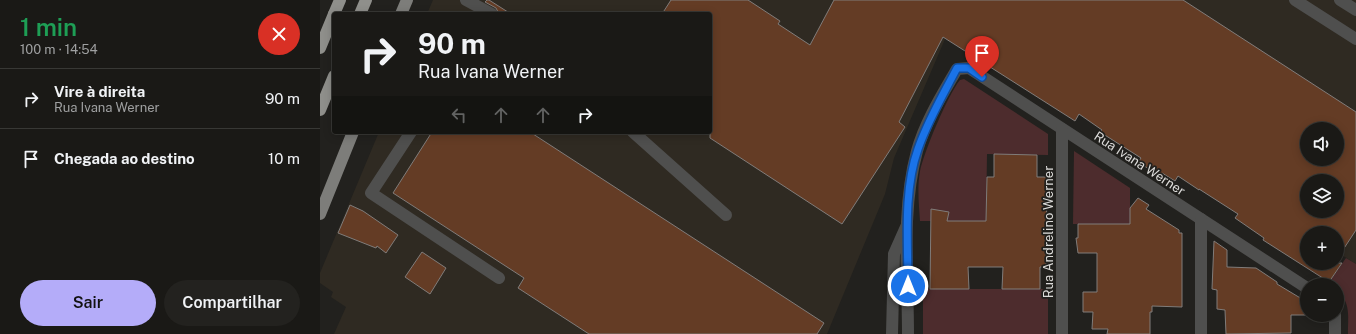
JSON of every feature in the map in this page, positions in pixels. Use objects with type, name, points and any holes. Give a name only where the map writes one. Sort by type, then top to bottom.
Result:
[{"type":"highway","points":[[335,12],[340,0]]},
{"type":"highway","points":[[361,12],[366,0]]},
{"type":"highway","points":[[320,48],[332,19]]},
{"type":"highway","points":[[320,110],[332,81]]},
{"type":"main road","points":[[402,12],[407,0]]},
{"type":"main road","points":[[320,214],[352,134]]},
{"type":"street","points":[[466,0],[488,12]]},
{"type":"street","points":[[1295,0],[1356,39]]},
{"type":"street","points":[[1340,0],[1356,10]]},
{"type":"street","name":"Rua Ivana Werner","points":[[908,222],[910,183],[918,150],[933,113],[957,68],[969,68],[1300,283]]},
{"type":"street","name":"Rua Andrelino Werner","points":[[1062,129],[1062,334]]},
{"type":"street","points":[[410,134],[371,194],[499,278]]},
{"type":"street","points":[[635,134],[726,215]]},
{"type":"street","points":[[1200,334],[1201,219]]},
{"type":"street","points":[[892,334],[894,254],[908,222]]},
{"type":"street","points":[[908,222],[908,334]]},
{"type":"street","points":[[1335,322],[1335,334]]},
{"type":"shaded area","points":[[433,0],[1356,0],[1356,264],[1344,256],[1344,226],[1325,226],[1312,218],[1344,218],[1344,174],[1300,174],[1300,211],[958,7],[943,37],[945,39],[894,158],[885,194],[827,334],[334,334],[346,307],[331,297],[333,292],[320,283],[320,273],[378,134],[712,134],[712,12],[428,12]]},
{"type":"shaded area","points":[[964,79],[1048,134],[1048,155],[987,154],[986,221],[920,221],[918,196],[922,162],[949,97],[960,80]]},
{"type":"shaded area","points":[[1074,151],[1130,188],[1130,224],[1073,224]]},
{"type":"shaded area","points":[[1346,258],[1356,264],[1356,334],[1348,334],[1348,310],[1344,299],[1344,278],[1332,278],[1338,270],[1344,270],[1344,261]]},
{"type":"shaded area","points":[[923,289],[1048,289],[1048,334],[923,334]]},
{"type":"building","points":[[489,0],[508,12],[498,12],[496,8],[485,2]]},
{"type":"building","points":[[671,0],[748,0],[780,21],[778,24],[810,45],[834,0],[1183,0],[1356,112],[1356,230],[1344,248],[1344,226],[1300,226],[1300,264],[1263,240],[1264,238],[1235,218],[1238,214],[1199,189],[1178,176],[1175,181],[1162,173],[1160,176],[1138,162],[1141,158],[1100,132],[1102,130],[1079,114],[1075,121],[943,37],[899,122],[905,127],[842,224],[710,138],[710,134],[712,134],[712,12],[663,12]]},
{"type":"building","points":[[431,134],[533,134],[824,323],[817,334],[589,334],[518,288],[524,278],[393,193]]},
{"type":"building","points":[[994,154],[1037,155],[1037,177],[1047,177],[1046,267],[1040,267],[1040,289],[1002,289],[1003,267],[968,267],[969,289],[930,289],[931,209],[949,212],[947,221],[986,221],[987,177],[994,177]]},
{"type":"building","points":[[1138,198],[1149,205],[1146,209],[1179,230],[1179,233],[1182,233],[1182,307],[1152,306],[1152,312],[1150,312],[1150,334],[1107,334],[1108,329],[1092,329],[1093,312],[1083,312],[1083,292],[1097,292],[1097,253],[1078,253],[1076,238],[1078,238],[1078,224],[1130,224],[1130,208]]},
{"type":"building","points":[[350,205],[363,211],[398,235],[386,253],[377,246],[376,248],[338,233]]},
{"type":"building","points":[[1214,241],[1227,250],[1227,267],[1256,268],[1277,282],[1277,284],[1300,298],[1300,315],[1291,315],[1291,333],[1226,334],[1225,310],[1217,309],[1217,290],[1212,289]]},
{"type":"building","points":[[422,252],[446,268],[430,294],[405,277]]},
{"type":"building","points":[[1310,270],[1337,270],[1332,278],[1323,278]]},
{"type":"route","points":[[908,286],[908,222],[910,183],[918,150],[933,113],[957,68],[969,68],[982,77]]}]
